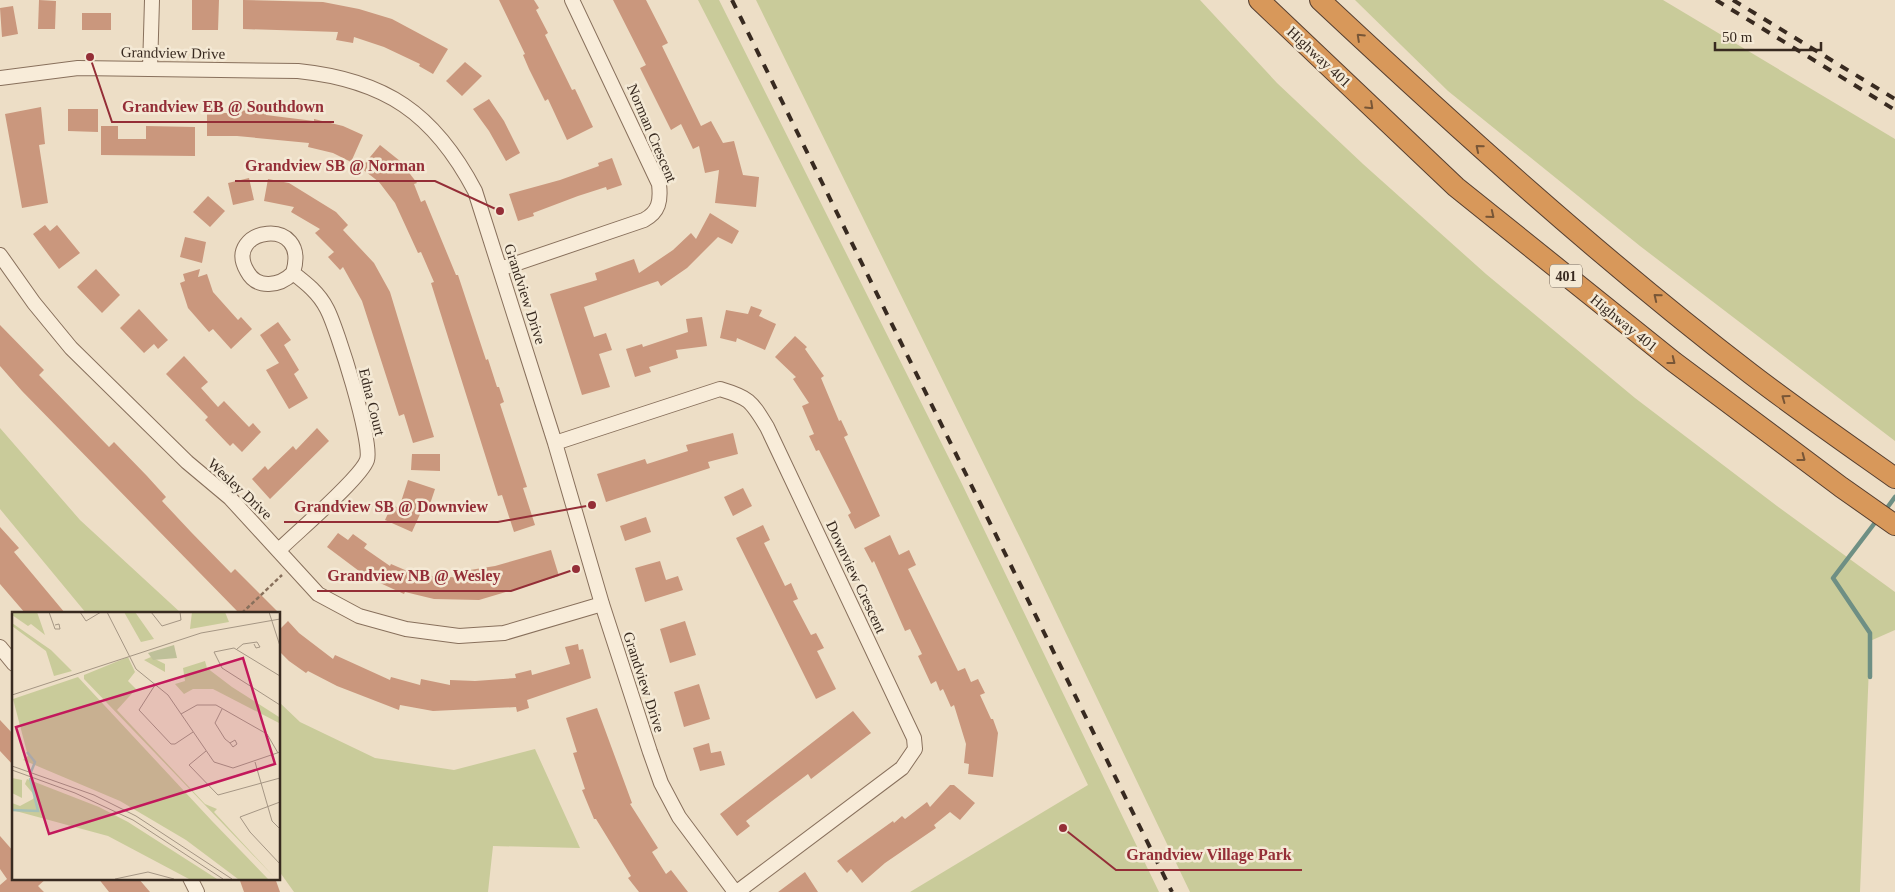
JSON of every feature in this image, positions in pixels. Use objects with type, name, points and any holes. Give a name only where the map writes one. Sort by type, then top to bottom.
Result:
[{"type":"highway","name":"Highway 401","points":[[1259,0],[1456,187],[1674,362],[1840,487],[1895,525]]},
{"type":"highway","name":"401","points":[[1320,0],[1459,130],[1601,251],[1751,374],[1895,478]]},
{"type":"street","points":[[150,69],[152,0]]},
{"type":"street","name":"Norman Crescent","points":[[500,269],[644,220],[654,214],[659,204],[659,184],[572,0]]},
{"type":"street","name":"Grandview Drive","points":[[0,78],[78,68],[298,71],[330,74],[358,81],[397,100],[423,120],[460,163],[475,191],[555,443],[602,604],[661,783],[679,817],[736,892]]},
{"type":"street","name":"Wesley Drive","points":[[0,255],[34,303],[71,348],[187,462],[230,498],[318,594],[359,616],[406,629],[460,636],[504,633],[602,604]]},
{"type":"street","name":"Edna Court","points":[[279,550],[358,475],[367,459],[366,436],[340,345],[327,309],[315,290],[293,273]]},
{"type":"street","name":"Downview Crescent","points":[[555,443],[720,388],[741,395],[753,403],[767,427],[914,738],[915,749],[902,768],[736,892]]},
{"type":"street","points":[[0,648],[12,662]]},
{"type":"street","points":[[191,880],[197,892]]},
{"type":"path","points":[[243,612],[292,565]]},
{"type":"green space","points":[[698,0],[719,0],[961,482],[1159,892],[910,892],[1088,785],[896,391]]},
{"type":"green space","points":[[756,0],[1200,0],[1277,83],[1363,164],[1486,274],[1635,398],[1777,506],[1895,592],[1895,630],[1870,641],[1860,892],[1190,892],[1028,554]]},
{"type":"green space","points":[[1355,0],[1663,0],[1895,139],[1895,441],[1640,246],[1448,91]]},
{"type":"green space","points":[[0,428],[80,520],[180,612],[85,612],[0,509]]},
{"type":"green space","points":[[280,703],[300,722],[375,758],[454,770],[535,749],[580,848],[493,846],[488,892],[294,892],[280,872]]},
{"type":"building","points":[[39,0],[56,1],[55,29],[38,29]]},
{"type":"building","points":[[192,0],[219,0],[218,30],[192,30]]},
{"type":"building","points":[[243,0],[323,2],[359,9],[392,19],[448,49],[433,74],[419,66],[420,64],[384,47],[354,37],[353,43],[336,40],[338,32],[243,29]]},
{"type":"building","points":[[499,0],[534,0],[539,8],[536,10],[548,33],[545,35],[572,90],[575,89],[593,127],[567,140],[548,99],[545,101],[529,69],[523,55],[525,54]]},
{"type":"building","points":[[613,0],[646,0],[668,43],[662,46],[701,126],[711,121],[723,143],[734,141],[743,175],[759,177],[756,207],[715,203],[719,170],[705,173],[699,146],[693,149],[681,124],[671,130],[640,68],[646,65]]},
{"type":"building","points":[[13,6],[18,34],[2,37],[0,8]]},
{"type":"building","points":[[82,13],[111,13],[111,30],[82,30]]},
{"type":"building","points":[[465,62],[482,76],[462,96],[446,81]]},
{"type":"building","points":[[489,99],[504,121],[520,153],[506,161],[489,131],[473,109]]},
{"type":"building","points":[[41,107],[45,144],[39,145],[48,203],[22,208],[5,114]]},
{"type":"building","points":[[68,109],[98,109],[98,132],[68,131]]},
{"type":"building","points":[[235,110],[266,112],[266,115],[314,121],[314,119],[343,126],[363,135],[351,162],[333,153],[308,147],[309,143],[237,136],[207,136],[207,113],[235,113]]},
{"type":"building","points":[[101,126],[118,126],[118,139],[146,139],[146,126],[195,127],[195,156],[101,155]]},
{"type":"building","points":[[380,145],[400,161],[417,183],[414,184],[421,202],[425,200],[456,275],[458,275],[486,360],[488,359],[504,402],[500,404],[527,487],[523,488],[535,525],[514,532],[502,495],[498,496],[431,283],[434,282],[421,252],[418,253],[395,203],[379,182],[361,168]]},
{"type":"building","points":[[612,158],[622,185],[607,190],[606,187],[578,196],[533,213],[534,216],[518,221],[509,194],[560,180],[599,166],[598,163]]},
{"type":"building","points":[[249,178],[254,200],[233,205],[228,183]]},
{"type":"building","points":[[268,179],[289,183],[336,212],[348,225],[343,230],[374,263],[390,292],[434,437],[413,443],[404,414],[399,416],[362,301],[343,267],[340,270],[328,257],[334,252],[315,233],[320,229],[291,212],[294,207],[264,201]]},
{"type":"building","points":[[208,196],[225,211],[210,227],[193,212]]},
{"type":"building","points":[[710,213],[739,231],[732,244],[718,237],[687,268],[661,286],[658,281],[584,307],[594,337],[606,333],[612,350],[599,354],[610,387],[582,395],[550,294],[597,280],[595,273],[634,259],[639,273],[673,250],[691,233],[696,239]]},
{"type":"building","points":[[45,225],[50,231],[57,225],[80,253],[59,269],[33,234]]},
{"type":"building","points":[[185,237],[206,242],[202,263],[180,257]]},
{"type":"building","points":[[96,269],[120,295],[102,313],[77,287]]},
{"type":"building","points":[[200,269],[198,277],[207,274],[213,292],[238,320],[241,317],[252,329],[231,349],[213,329],[209,332],[188,308],[180,283],[185,281],[183,274]]},
{"type":"building","points":[[751,306],[762,310],[759,316],[776,324],[765,350],[737,338],[736,342],[720,338],[726,310],[748,314]]},
{"type":"building","points":[[139,309],[168,340],[158,349],[154,344],[144,353],[120,328]]},
{"type":"building","points":[[702,317],[707,346],[676,350],[678,358],[649,367],[651,372],[635,377],[626,349],[642,344],[643,347],[688,332],[686,319]]},
{"type":"building","points":[[278,322],[291,340],[284,345],[299,370],[294,374],[308,398],[289,409],[266,370],[279,363],[260,335]]},
{"type":"building","points":[[0,325],[44,370],[39,375],[109,447],[114,442],[147,476],[166,497],[162,501],[191,532],[231,573],[235,569],[278,612],[238,612],[22,391],[0,366]]},
{"type":"building","points":[[795,336],[807,347],[805,349],[824,376],[821,378],[839,421],[841,420],[848,435],[844,437],[880,516],[855,529],[848,515],[851,513],[819,450],[816,451],[809,436],[814,434],[802,406],[809,403],[793,379],[796,377],[775,357]]},
{"type":"building","points":[[184,356],[208,382],[201,388],[218,407],[224,401],[249,427],[253,423],[261,432],[242,452],[233,443],[230,446],[205,420],[208,417],[166,374]]},
{"type":"building","points":[[317,428],[329,441],[270,499],[252,479],[265,466],[268,470],[293,446],[296,450]]},
{"type":"building","points":[[733,433],[738,454],[708,462],[710,468],[606,502],[597,474],[645,459],[647,464],[688,451],[686,445]]},
{"type":"building","points":[[412,454],[440,454],[440,471],[411,470]]},
{"type":"building","points":[[408,480],[435,489],[430,504],[425,503],[412,532],[385,520],[392,505],[399,508]]},
{"type":"building","points":[[743,488],[752,506],[733,516],[724,497]]},
{"type":"building","points":[[646,517],[651,532],[625,541],[620,526]]},
{"type":"building","points":[[763,525],[770,540],[764,543],[785,586],[791,583],[798,599],[793,601],[811,635],[816,633],[824,648],[817,651],[836,689],[816,699],[736,538]]},
{"type":"building","points":[[0,527],[19,548],[14,552],[64,612],[24,612],[0,584]]},
{"type":"building","points":[[338,533],[348,540],[353,534],[367,544],[364,548],[390,566],[391,564],[419,576],[420,573],[449,580],[449,577],[470,578],[470,570],[495,566],[551,550],[559,576],[479,600],[434,599],[405,592],[404,594],[367,577],[327,547]]},
{"type":"building","points":[[890,535],[899,555],[909,550],[916,565],[908,569],[958,671],[965,668],[971,682],[978,679],[985,693],[980,695],[998,733],[993,777],[968,774],[969,764],[964,763],[966,744],[954,705],[951,707],[943,689],[940,691],[936,681],[931,684],[918,656],[922,654],[910,629],[905,631],[874,561],[872,563],[864,548]]},
{"type":"building","points":[[660,561],[666,580],[678,576],[683,590],[645,602],[635,568]]},
{"type":"building","points":[[288,621],[299,633],[333,659],[335,655],[390,680],[391,677],[420,685],[421,679],[450,685],[450,680],[475,681],[516,678],[515,674],[531,670],[532,675],[570,664],[565,647],[578,644],[579,650],[583,649],[591,678],[527,700],[529,708],[517,712],[516,707],[433,711],[400,705],[399,710],[337,686],[308,671],[306,673],[280,652],[280,629]]},
{"type":"building","points":[[685,621],[696,655],[670,663],[660,629]]},
{"type":"building","points":[[699,684],[710,719],[684,727],[674,692]]},
{"type":"building","points":[[597,708],[632,803],[630,804],[658,848],[652,852],[666,874],[671,870],[688,892],[639,892],[628,878],[631,876],[596,819],[594,819],[582,790],[585,789],[573,753],[577,752],[566,718]]},
{"type":"building","points":[[853,711],[871,733],[811,779],[808,774],[772,801],[746,821],[750,826],[737,836],[720,814]]},
{"type":"building","points":[[0,720],[12,733],[12,764],[0,751]]},
{"type":"building","points":[[709,743],[711,753],[721,751],[725,765],[700,771],[693,748]]},
{"type":"building","points":[[950,785],[954,785],[975,803],[960,820],[950,812],[934,825],[936,828],[885,863],[862,883],[851,869],[847,873],[837,861],[893,821],[894,823],[902,816],[905,819],[927,802],[930,807]]},
{"type":"building","points":[[0,836],[12,850],[12,880],[45,880],[38,886],[44,892],[0,892],[0,885],[7,879],[0,869]]},
{"type":"building","points":[[805,872],[818,892],[778,892]]},
{"type":"building","points":[[100,880],[140,880],[150,892],[109,892]]},
{"type":"building","points":[[240,880],[276,880],[280,892],[244,892]]},
{"type":"waterway","points":[[1884,512],[1895,497]]},
{"type":"waterway","points":[[1870,677],[1870,633],[1833,578],[1877,520]]},
{"type":"railway","points":[[732,0],[1172,892]]},
{"type":"railway","points":[[1716,0],[1895,110]]},
{"type":"railway","points":[[1733,0],[1895,99]]},
{"type":"place","name":"Grandview EB @ Southdown","points":[[90,57]]},
{"type":"place","name":"Grandview SB @ Norman","points":[[500,211]]},
{"type":"place","name":"Grandview SB @ Downview","points":[[592,505]]},
{"type":"place","name":"Grandview NB @ Wesley","points":[[576,569]]},
{"type":"place","name":"Grandview Village Park","points":[[1063,828]]}]
